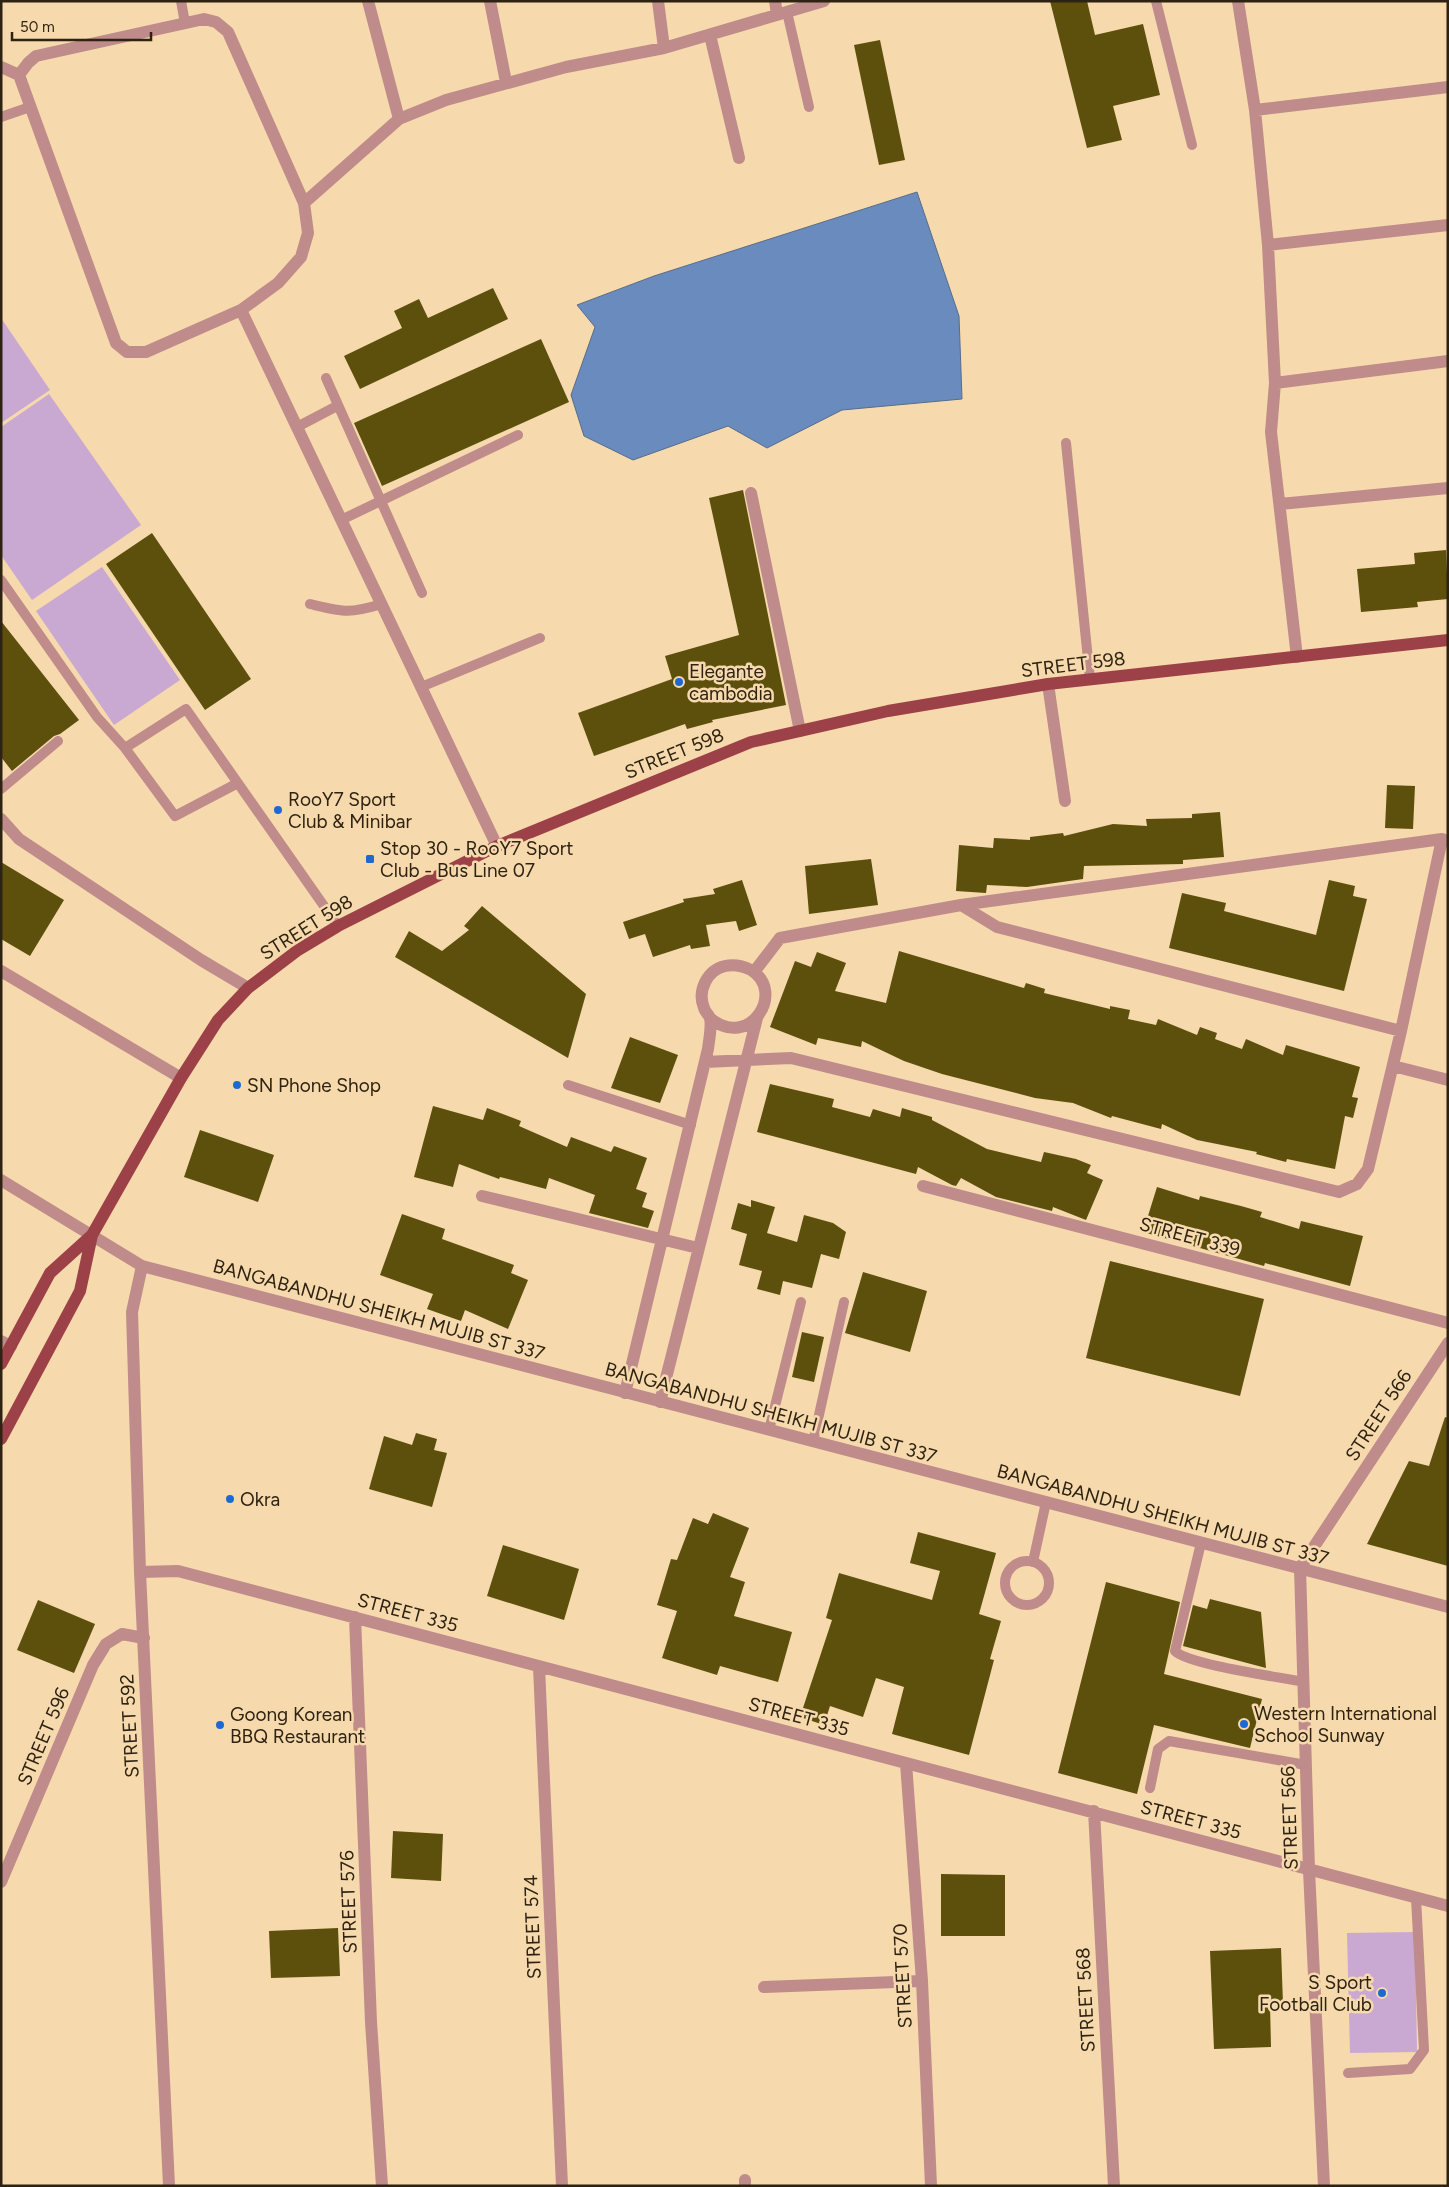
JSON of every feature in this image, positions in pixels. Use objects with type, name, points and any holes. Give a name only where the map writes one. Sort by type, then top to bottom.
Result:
[{"type":"main road","name":"STREET 598","points":[[1,1439],[80,1291],[92,1235],[181,1078],[218,1020],[248,988],[298,950],[338,926],[497,846],[750,742],[888,711],[1048,684],[1448,640]]},
{"type":"main road","name":"STREET 598","points":[[1,1364],[6,1343],[50,1273],[92,1235]]},
{"type":"street","points":[[368,1],[399,118]]},
{"type":"street","points":[[490,1],[506,82]]},
{"type":"street","points":[[658,1],[664,48]]},
{"type":"street","points":[[776,1],[782,13]]},
{"type":"street","points":[[304,203],[399,118],[446,100],[506,82],[566,67],[664,48],[782,13],[801,5],[824,1]]},
{"type":"street","points":[[1238,1],[1255,110],[1268,245],[1275,383],[1271,432],[1297,657]]},
{"type":"street","points":[[1,67],[19,75],[116,343],[128,352],[146,352],[241,310],[278,282],[301,257],[308,233],[304,203],[228,32],[216,22],[204,19],[36,56],[19,75]]},
{"type":"street","points":[[710,35],[738,158]]},
{"type":"street","points":[[1255,110],[1448,87]]},
{"type":"street","points":[[1268,245],[1448,224]]},
{"type":"street","points":[[241,310],[497,846]]},
{"type":"street","points":[[1275,383],[1448,361]]},
{"type":"street","points":[[1280,504],[1448,488]]},
{"type":"street","points":[[751,492],[800,731]]},
{"type":"street","points":[[1048,684],[1065,801]]},
{"type":"street","points":[[1,820],[19,839],[201,960],[248,988]]},
{"type":"street","points":[[705,1062],[790,1058],[1339,1192],[1357,1184],[1368,1169],[1402,1031],[1445,840],[961,905],[780,938],[754,972]]},
{"type":"street","points":[[961,905],[997,927],[1402,1031]]},
{"type":"street","points":[[660,1402],[745,1061],[757,1018],[765,999],[762,984],[754,972],[734,965],[714,971],[702,988],[704,1009],[710,1018],[716,1023],[734,1028],[742,1027],[757,1018]]},
{"type":"street","points":[[1,971],[181,1078]]},
{"type":"street","points":[[625,1393],[691,1125],[705,1062],[710,1018]]},
{"type":"street","points":[[1393,1066],[1448,1080]]},
{"type":"street","name":"BANGABANDHU SHEIKH MUJIB ST 337","points":[[1,1180],[142,1266],[1448,1607]]},
{"type":"street","name":"STREET 339","points":[[923,1186],[1448,1323]]},
{"type":"street","points":[[482,1196],[698,1248]]},
{"type":"street","name":"STREET 592","points":[[142,1266],[132,1312],[140,1572],[169,2186]]},
{"type":"street","name":"STREET 566","points":[[1324,2186],[1309,1870],[1300,1568],[1448,1343]]},
{"type":"street","name":"STREET 335","points":[[140,1572],[178,1571],[1094,1811],[1448,1906]]},
{"type":"street","name":"STREET 576","points":[[355,1617],[371,2022],[382,2186]]},
{"type":"street","name":"STREET 596","points":[[1,1882],[93,1665],[106,1644],[122,1634],[144,1638]]},
{"type":"street","name":"STREET 574","points":[[540,1667],[562,2186]]},
{"type":"street","name":"STREET 570","points":[[906,1763],[922,1980],[931,2186]]},
{"type":"street","name":"STREET 568","points":[[1094,1811],[1114,2186]]},
{"type":"street","points":[[764,1987],[922,1980]]},
{"type":"lane","points":[[181,1],[185,23]]},
{"type":"lane","points":[[1156,1],[1192,145]]},
{"type":"lane","points":[[782,13],[809,107]]},
{"type":"lane","points":[[1,117],[30,107]]},
{"type":"lane","points":[[326,378],[422,593]]},
{"type":"lane","points":[[297,427],[338,406]]},
{"type":"lane","points":[[341,520],[380,499],[518,435]]},
{"type":"lane","points":[[1066,443],[1090,680]]},
{"type":"lane","points":[[1,580],[97,717],[124,748],[175,816],[238,783]]},
{"type":"lane","points":[[310,604],[345,612],[382,604]]},
{"type":"lane","points":[[421,687],[540,638]]},
{"type":"lane","points":[[124,748],[186,709],[338,926]]},
{"type":"lane","points":[[1,789],[58,741]]},
{"type":"lane","points":[[568,1085],[691,1125]]},
{"type":"lane","points":[[769,1430],[801,1302]]},
{"type":"lane","points":[[813,1442],[844,1302]]},
{"type":"lane","points":[[1033,1562],[1046,1502]]},
{"type":"lane","points":[[1202,1543],[1175,1651],[1179,1655],[1200,1661],[1304,1682]]},
{"type":"lane","points":[[1026,1561],[1033,1562],[1045,1570],[1049,1583],[1048,1590],[1045,1596],[1033,1604],[1019,1603],[1008,1594],[1005,1579],[1012,1566],[1026,1561]]},
{"type":"lane","points":[[1150,1788],[1158,1749],[1169,1741],[1306,1765]]},
{"type":"lane","points":[[1348,2073],[1410,2069],[1424,2050],[1416,1898]]},
{"type":"shaded area","points":[[1,318],[50,390],[1,423]]},
{"type":"shaded area","points":[[49,394],[141,525],[32,600],[1,555],[1,427]]},
{"type":"shaded area","points":[[102,567],[180,680],[114,725],[36,611]]},
{"type":"shaded area","name":"S Sport Football Club","points":[[1415,1932],[1417,2052],[1350,2053],[1347,1933]]},
{"type":"water","points":[[917,192],[959,316],[962,399],[842,410],[767,448],[728,426],[633,460],[584,436],[571,395],[595,327],[577,305],[654,276]]},
{"type":"building","points":[[1050,1],[1087,1],[1095,35],[1143,24],[1160,95],[1113,106],[1122,140],[1087,148]]},
{"type":"building","points":[[880,40],[905,160],[879,165],[854,45]]},
{"type":"building","points":[[493,288],[508,319],[360,389],[344,356],[402,328],[394,311],[419,299],[428,318]]},
{"type":"building","points":[[541,339],[569,402],[382,486],[354,423]]},
{"type":"building","points":[[743,490],[786,705],[712,720],[713,722],[687,729],[685,724],[594,756],[578,713],[672,679],[665,656],[739,635],[709,498]]},
{"type":"building","points":[[152,533],[251,679],[205,710],[106,564]]},
{"type":"building","points":[[1446,550],[1448,599],[1417,602],[1418,607],[1361,612],[1357,569],[1415,564],[1414,553]]},
{"type":"building","points":[[1,621],[79,720],[60,734],[54,736],[12,771],[1,757]]},
{"type":"building","points":[[1387,785],[1415,786],[1413,829],[1385,828]]},
{"type":"building","points":[[1220,812],[1224,857],[1183,860],[1183,864],[1084,866],[1083,879],[1027,887],[987,885],[986,893],[956,891],[959,845],[993,848],[994,838],[1030,840],[1030,837],[1063,833],[1064,836],[1113,824],[1147,826],[1146,819],[1192,818],[1192,814]]},
{"type":"building","points":[[871,859],[878,905],[809,914],[805,866]]},
{"type":"building","points":[[1,862],[64,900],[30,956],[1,939]]},
{"type":"building","points":[[742,880],[757,925],[739,931],[736,921],[706,925],[710,946],[691,949],[690,945],[653,957],[645,934],[629,939],[623,922],[684,902],[683,899],[715,894],[713,889]]},
{"type":"building","points":[[1329,880],[1355,886],[1353,896],[1367,899],[1344,991],[1169,948],[1182,893],[1226,903],[1224,911],[1316,935]]},
{"type":"building","points":[[482,906],[586,994],[568,1058],[395,957],[409,931],[442,951],[469,930],[464,926]]},
{"type":"building","points":[[899,951],[1024,988],[1026,983],[1045,989],[1044,993],[1110,1009],[1110,1006],[1130,1010],[1128,1019],[1156,1025],[1158,1019],[1197,1035],[1200,1027],[1217,1033],[1215,1039],[1242,1049],[1246,1039],[1283,1055],[1286,1045],[1360,1067],[1352,1097],[1358,1098],[1353,1118],[1345,1116],[1335,1169],[1287,1159],[1286,1162],[1256,1154],[1257,1152],[1197,1140],[1162,1124],[1161,1129],[1112,1116],[1111,1118],[1073,1103],[1035,1098],[942,1074],[904,1061],[862,1041],[861,1047],[818,1038],[816,1045],[770,1027],[795,961],[811,967],[817,952],[846,963],[835,991],[886,1003]]},
{"type":"building","points":[[630,1037],[678,1055],[660,1103],[611,1088]]},
{"type":"building","points":[[770,1084],[834,1099],[832,1107],[870,1117],[873,1109],[900,1117],[902,1108],[932,1117],[932,1120],[987,1149],[1041,1162],[1044,1152],[1076,1159],[1091,1165],[1087,1173],[1103,1180],[1086,1220],[1053,1207],[1052,1211],[996,1197],[961,1178],[956,1186],[918,1167],[916,1174],[757,1132]]},
{"type":"building","points":[[433,1106],[483,1120],[487,1108],[521,1121],[519,1126],[567,1147],[571,1137],[611,1152],[614,1146],[647,1158],[636,1189],[647,1193],[642,1207],[654,1211],[648,1228],[589,1213],[595,1195],[549,1178],[546,1189],[500,1177],[499,1179],[459,1164],[453,1187],[414,1177]]},
{"type":"building","points":[[200,1130],[274,1155],[258,1202],[184,1177]]},
{"type":"building","points":[[1157,1187],[1199,1200],[1200,1196],[1262,1212],[1260,1217],[1299,1229],[1301,1221],[1363,1236],[1350,1286],[1265,1263],[1264,1266],[1143,1232]]},
{"type":"building","points":[[751,1200],[775,1207],[767,1233],[797,1242],[804,1215],[833,1223],[846,1232],[839,1259],[821,1254],[812,1288],[783,1281],[780,1295],[757,1289],[762,1271],[739,1265],[747,1234],[731,1229],[738,1203],[751,1207]]},
{"type":"building","points":[[402,1214],[445,1229],[442,1239],[514,1265],[511,1273],[528,1280],[508,1329],[465,1310],[461,1321],[427,1309],[433,1294],[380,1275]]},
{"type":"building","points":[[1110,1261],[1264,1299],[1240,1396],[1086,1358]]},
{"type":"building","points":[[863,1272],[927,1291],[910,1352],[845,1333]]},
{"type":"building","points":[[802,1332],[824,1337],[814,1382],[792,1377]]},
{"type":"building","points":[[1445,1417],[1448,1418],[1448,1566],[1367,1544],[1409,1461],[1429,1466]]},
{"type":"building","points":[[416,1433],[437,1439],[434,1450],[447,1453],[432,1507],[369,1489],[384,1436],[412,1445]]},
{"type":"building","points":[[713,1513],[749,1528],[730,1577],[745,1582],[734,1616],[792,1632],[778,1682],[720,1666],[717,1675],[662,1658],[677,1611],[657,1605],[671,1559],[677,1560],[693,1518],[708,1524]]},
{"type":"building","points":[[918,1532],[996,1553],[979,1614],[1001,1621],[990,1659],[994,1660],[969,1755],[892,1734],[904,1687],[876,1678],[863,1717],[830,1706],[824,1725],[800,1717],[832,1620],[826,1618],[839,1573],[932,1600],[940,1571],[910,1563]]},
{"type":"building","points":[[503,1545],[579,1569],[564,1620],[487,1596]]},
{"type":"building","points":[[1106,1582],[1180,1602],[1164,1674],[1262,1699],[1250,1748],[1154,1725],[1137,1794],[1058,1773]]},
{"type":"building","points":[[1210,1599],[1261,1612],[1266,1668],[1183,1646],[1193,1605],[1207,1609]]},
{"type":"building","points":[[38,1600],[95,1624],[74,1673],[17,1650]]},
{"type":"building","points":[[393,1831],[443,1834],[441,1881],[391,1878]]},
{"type":"building","points":[[941,1874],[1005,1875],[1005,1936],[941,1936]]},
{"type":"building","points":[[338,1928],[340,1976],[271,1978],[269,1931]]},
{"type":"building","points":[[1281,1948],[1283,2004],[1270,2004],[1271,2047],[1214,2049],[1210,1951]]},
{"type":"place","name":"Elegante cambodia","points":[[679,682]]},
{"type":"place","name":"RooY7 Sport Club & Minibar","points":[[278,810]]},
{"type":"place","name":"Stop 30 - RooY7 Sport Club - Bus Line 07","points":[[370,859]]},
{"type":"place","name":"SN Phone Shop","points":[[237,1085]]},
{"type":"place","name":"Okra","points":[[230,1499]]},
{"type":"place","name":"Western International School Sunway","points":[[1244,1724]]},
{"type":"place","name":"Goong Korean BBQ Restaurant","points":[[220,1725]]},
{"type":"place","name":"S Sport Football Club","points":[[1382,1993]]}]
